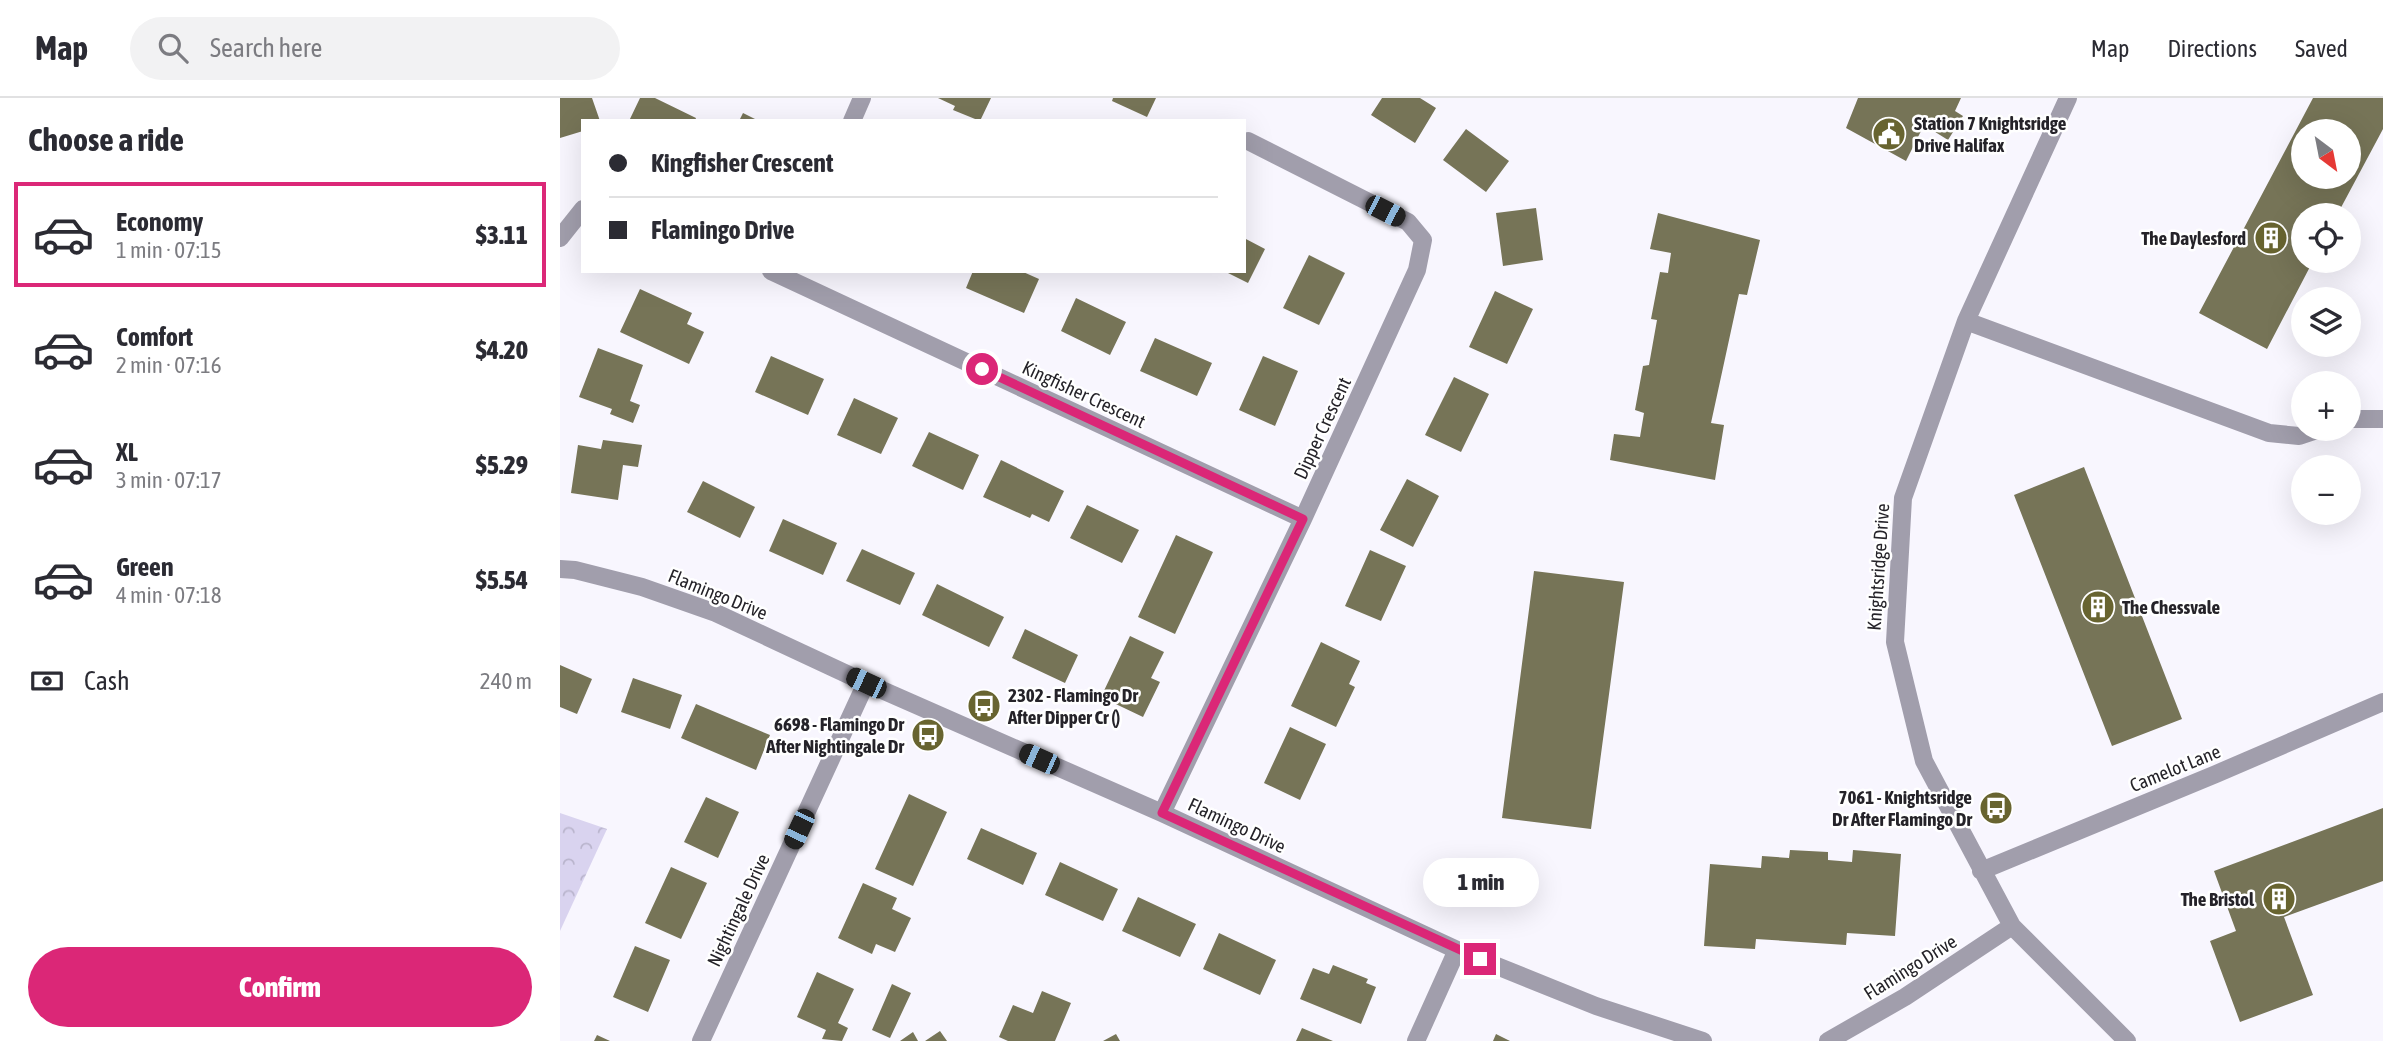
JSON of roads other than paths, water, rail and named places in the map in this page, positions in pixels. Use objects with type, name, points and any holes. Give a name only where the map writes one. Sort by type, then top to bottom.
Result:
[{"type":"street","points":[[853,119],[862,98]]},
{"type":"street","name":"Knightsridge Drive","points":[[2068,98],[1966,321],[1903,498],[1895,642],[1924,761],[2012,926],[2118,1038]]},
{"type":"street","name":"Dipper Crescent","points":[[1162,813],[1303,519],[1418,270],[1423,240],[1408,222],[1248,141]]},
{"type":"street","points":[[560,237],[581,211]]},
{"type":"street","name":"Kingfisher Crescent","points":[[781,273],[1303,519]]},
{"type":"street","points":[[1966,321],[2269,433],[2291,435]]},
{"type":"street","points":[[2361,418],[2383,419]]},
{"type":"street","name":"Flamingo Drive","points":[[560,569],[575,570],[642,587],[716,613],[866,683],[1162,813],[1457,950],[1596,1006],[1703,1041]]},
{"type":"street","name":"Nightingale Drive","points":[[701,1041],[866,683]]},
{"type":"street","name":"Camelot Lane","points":[[1982,871],[2383,702]]},
{"type":"street","name":"Flamingo Drive","points":[[1828,1041],[1905,996],[2012,926]]},
{"type":"street","points":[[1416,1041],[1457,950]]},
{"type":"place","name":"Station 7 Knightsridge Drive Halifax","points":[[1889,134]]},
{"type":"place","name":"The Daylesford","points":[[2271,238]]},
{"type":"place","name":"The Chessvale","points":[[2098,607]]},
{"type":"place","name":"2302 - Flamingo Dr After Dipper Cr ()","points":[[984,706]]},
{"type":"place","name":"6698 - Flamingo Dr After Nightingale Dr","points":[[928,735]]},
{"type":"place","name":"7061 - Knightsridge Dr After Flamingo Dr","points":[[1996,808]]},
{"type":"place","name":"The Bristol","points":[[2279,899]]}]
